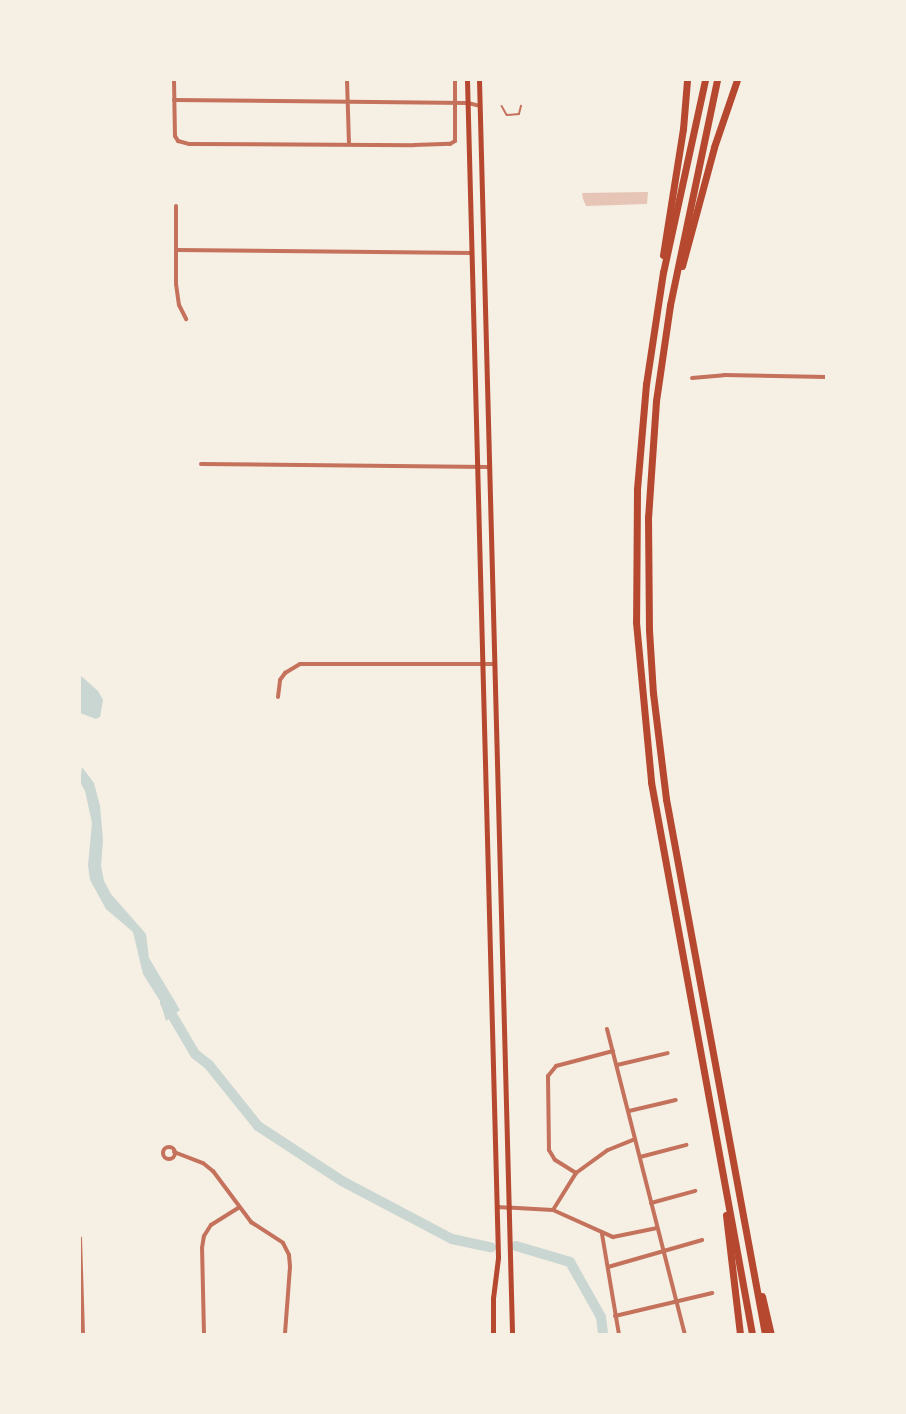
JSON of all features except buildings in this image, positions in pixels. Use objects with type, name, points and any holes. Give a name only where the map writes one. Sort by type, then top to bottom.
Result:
[{"type":"highway","points":[[687,80],[683,129],[651,343],[640,436],[635,536],[640,691],[651,782],[753,1335]]},
{"type":"highway","points":[[651,343],[705,80]]},
{"type":"highway","points":[[717,80],[670,305],[656,401],[649,497],[647,598],[653,693],[669,819],[765,1335]]},
{"type":"highway","points":[[670,305],[714,147],[738,80]]},
{"type":"highway","points":[[718,1153],[740,1335]]},
{"type":"highway","points":[[747,1234],[771,1335]]},
{"type":"main road","points":[[467,80],[498,1258],[493,1298],[493,1335]]},
{"type":"main road","points":[[479,80],[512,1335]]},
{"type":"main road","points":[[473,331],[481,333],[486,356]]},
{"type":"main road","points":[[483,722],[495,722]]},
{"type":"main road","points":[[487,882],[499,881]]},
{"type":"main road","points":[[492,1038],[503,1038]]},
{"type":"street","points":[[174,80],[175,136],[178,141],[189,144],[452,144],[456,136],[455,80]]},
{"type":"street","points":[[347,80],[348,144]]},
{"type":"street","points":[[174,100],[468,103],[480,106]]},
{"type":"street","points":[[176,207],[178,299],[186,319]]},
{"type":"street","points":[[176,249],[472,253]]},
{"type":"street","points":[[692,378],[724,375],[826,377]]},
{"type":"street","points":[[201,464],[488,467]]},
{"type":"street","points":[[278,697],[280,680],[285,673],[300,664],[493,664]]},
{"type":"street","points":[[607,1029],[685,1335]]},
{"type":"street","points":[[576,1173],[555,1160],[549,1150],[548,1076],[560,1065],[613,1052]]},
{"type":"street","points":[[617,1065],[668,1053]]},
{"type":"street","points":[[629,1112],[676,1100]]},
{"type":"street","points":[[553,1210],[576,1173],[608,1150],[635,1139]]},
{"type":"street","points":[[640,1157],[686,1145]]},
{"type":"street","points":[[174,1152],[203,1163],[213,1171],[238,1208],[251,1222],[277,1237],[289,1255],[285,1335]]},
{"type":"street","points":[[651,1203],[695,1191]]},
{"type":"street","points":[[496,1207],[553,1210],[582,1221],[602,1233],[621,1236],[657,1228]]},
{"type":"street","points":[[204,1335],[202,1248],[204,1236],[211,1225],[238,1208]]},
{"type":"street","points":[[602,1233],[619,1335]]},
{"type":"street","points":[[80,1238],[83,1335]]},
{"type":"street","points":[[608,1267],[702,1240]]},
{"type":"street","points":[[615,1316],[712,1293]]},
{"type":"lane","points":[[502,106],[507,115],[519,114],[521,106]]},
{"type":"shaded area","points":[[80,675],[98,691],[103,700],[100,717],[96,719],[80,713]]},
{"type":"shaded area","points":[[82,767],[94,783],[100,806],[103,840],[101,866],[104,881],[111,894],[146,934],[149,958],[180,1010],[166,1021],[160,1001],[143,974],[133,932],[106,909],[90,880],[88,865],[92,823],[85,791],[80,782]]},
{"type":"waterway","points":[[165,1003],[195,1054],[209,1065],[258,1126],[342,1181],[452,1239],[491,1247]]},
{"type":"waterway","points":[[516,1246],[570,1262],[601,1317],[603,1334]]}]
